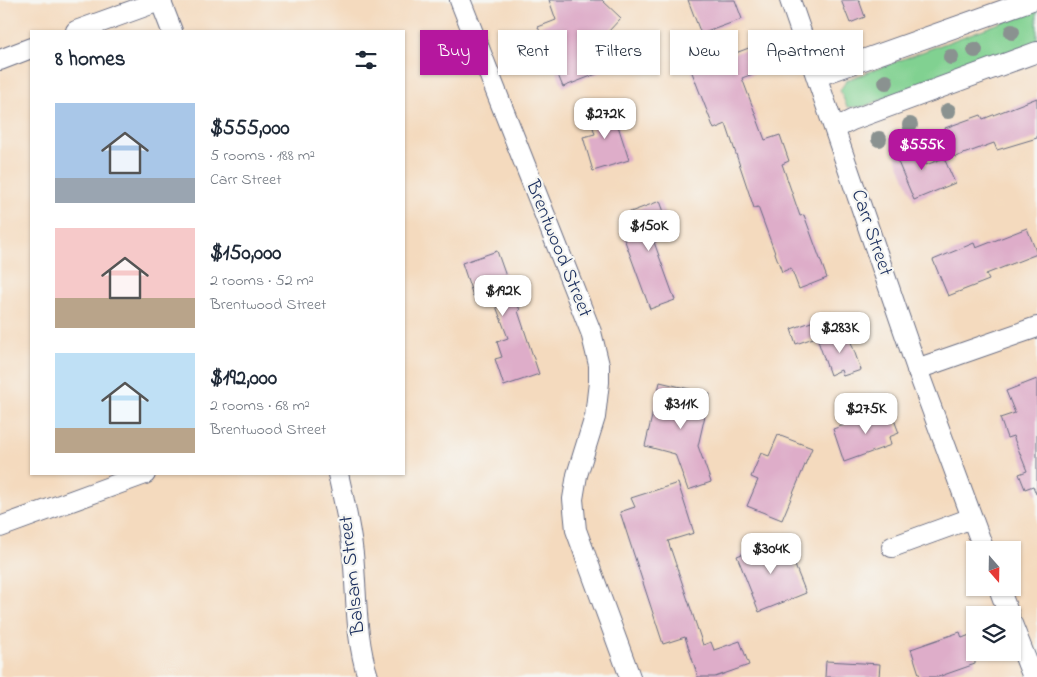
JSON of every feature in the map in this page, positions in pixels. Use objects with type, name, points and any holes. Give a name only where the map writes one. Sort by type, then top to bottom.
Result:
[{"type":"street","name":"Brentwood Street","points":[[460,0],[591,332],[599,365],[599,382],[595,416],[577,475],[574,499],[576,530],[630,677]]},
{"type":"street","name":"Carr Street","points":[[790,0],[818,76],[918,369],[981,541]]},
{"type":"street","points":[[818,76],[1032,0]]},
{"type":"street","points":[[79,30],[151,2],[171,30]]},
{"type":"street","points":[[0,60],[30,48]]},
{"type":"street","points":[[836,128],[852,120],[1037,52]]},
{"type":"street","points":[[918,369],[1037,327]]},
{"type":"street","points":[[0,527],[141,475]]},
{"type":"street","name":"Balsam Street","points":[[338,475],[353,553],[358,630],[368,677]]},
{"type":"street","points":[[892,547],[972,518]]},
{"type":"street","points":[[1021,647],[1033,677]]},
{"type":"green space","points":[[1037,9],[1037,42],[862,107],[847,107],[840,90],[847,80]]},
{"type":"building","points":[[549,0],[602,0],[621,18],[610,30],[577,30],[577,75],[594,75],[563,87],[558,75],[567,75],[567,30],[539,30],[538,27],[556,20]]},
{"type":"building","points":[[688,0],[735,0],[742,19],[712,30],[699,30]]},
{"type":"building","points":[[841,0],[859,0],[865,17],[850,23]]},
{"type":"building","points":[[748,48],[748,75],[750,75],[742,78],[765,140],[780,135],[789,161],[782,164],[800,216],[804,215],[827,278],[799,289],[791,268],[782,272],[758,207],[754,208],[726,124],[714,129],[693,75],[738,75],[738,52]]},
{"type":"building","points":[[1037,98],[1037,138],[997,150],[994,143],[955,157],[945,128],[981,115],[983,119]]},
{"type":"building","points":[[611,104],[629,160],[593,171],[583,137],[595,134],[588,111]]},
{"type":"building","points":[[916,140],[926,165],[944,158],[955,183],[914,200],[893,150]]},
{"type":"building","points":[[660,201],[668,223],[661,226],[666,237],[654,242],[675,300],[650,309],[622,233],[631,230],[625,214]]},
{"type":"building","points":[[1027,228],[1037,254],[986,274],[989,280],[948,296],[933,260],[974,243],[976,248]]},
{"type":"building","points":[[497,251],[520,310],[518,311],[539,374],[504,386],[495,359],[502,357],[497,342],[508,338],[494,301],[490,302],[486,291],[473,296],[462,263]]},
{"type":"building","points":[[814,321],[819,336],[796,344],[791,329]]},
{"type":"building","points":[[847,331],[861,370],[843,376],[841,370],[830,375],[818,341]]},
{"type":"building","points":[[1037,379],[1036,494],[1033,486],[1025,489],[1019,474],[1027,471],[1013,436],[1007,438],[1000,418],[1015,413],[1006,391]]},
{"type":"building","points":[[660,382],[710,394],[698,446],[711,482],[688,490],[675,454],[645,446]]},
{"type":"building","points":[[890,409],[899,433],[889,437],[891,445],[844,462],[833,429]]},
{"type":"building","points":[[778,435],[812,448],[782,520],[747,506],[758,480],[751,477],[761,453],[769,456]]},
{"type":"building","points":[[678,483],[694,533],[668,541],[703,645],[711,642],[714,650],[740,641],[749,665],[715,677],[698,677],[685,637],[663,644],[620,512],[635,507],[631,498]]},
{"type":"building","points":[[784,538],[806,593],[759,612],[737,556]]},
{"type":"building","points":[[960,632],[962,638],[966,636],[966,661],[975,661],[975,664],[938,677],[920,677],[911,649]]},
{"type":"building","points":[[826,661],[880,664],[879,677],[825,677]]}]
